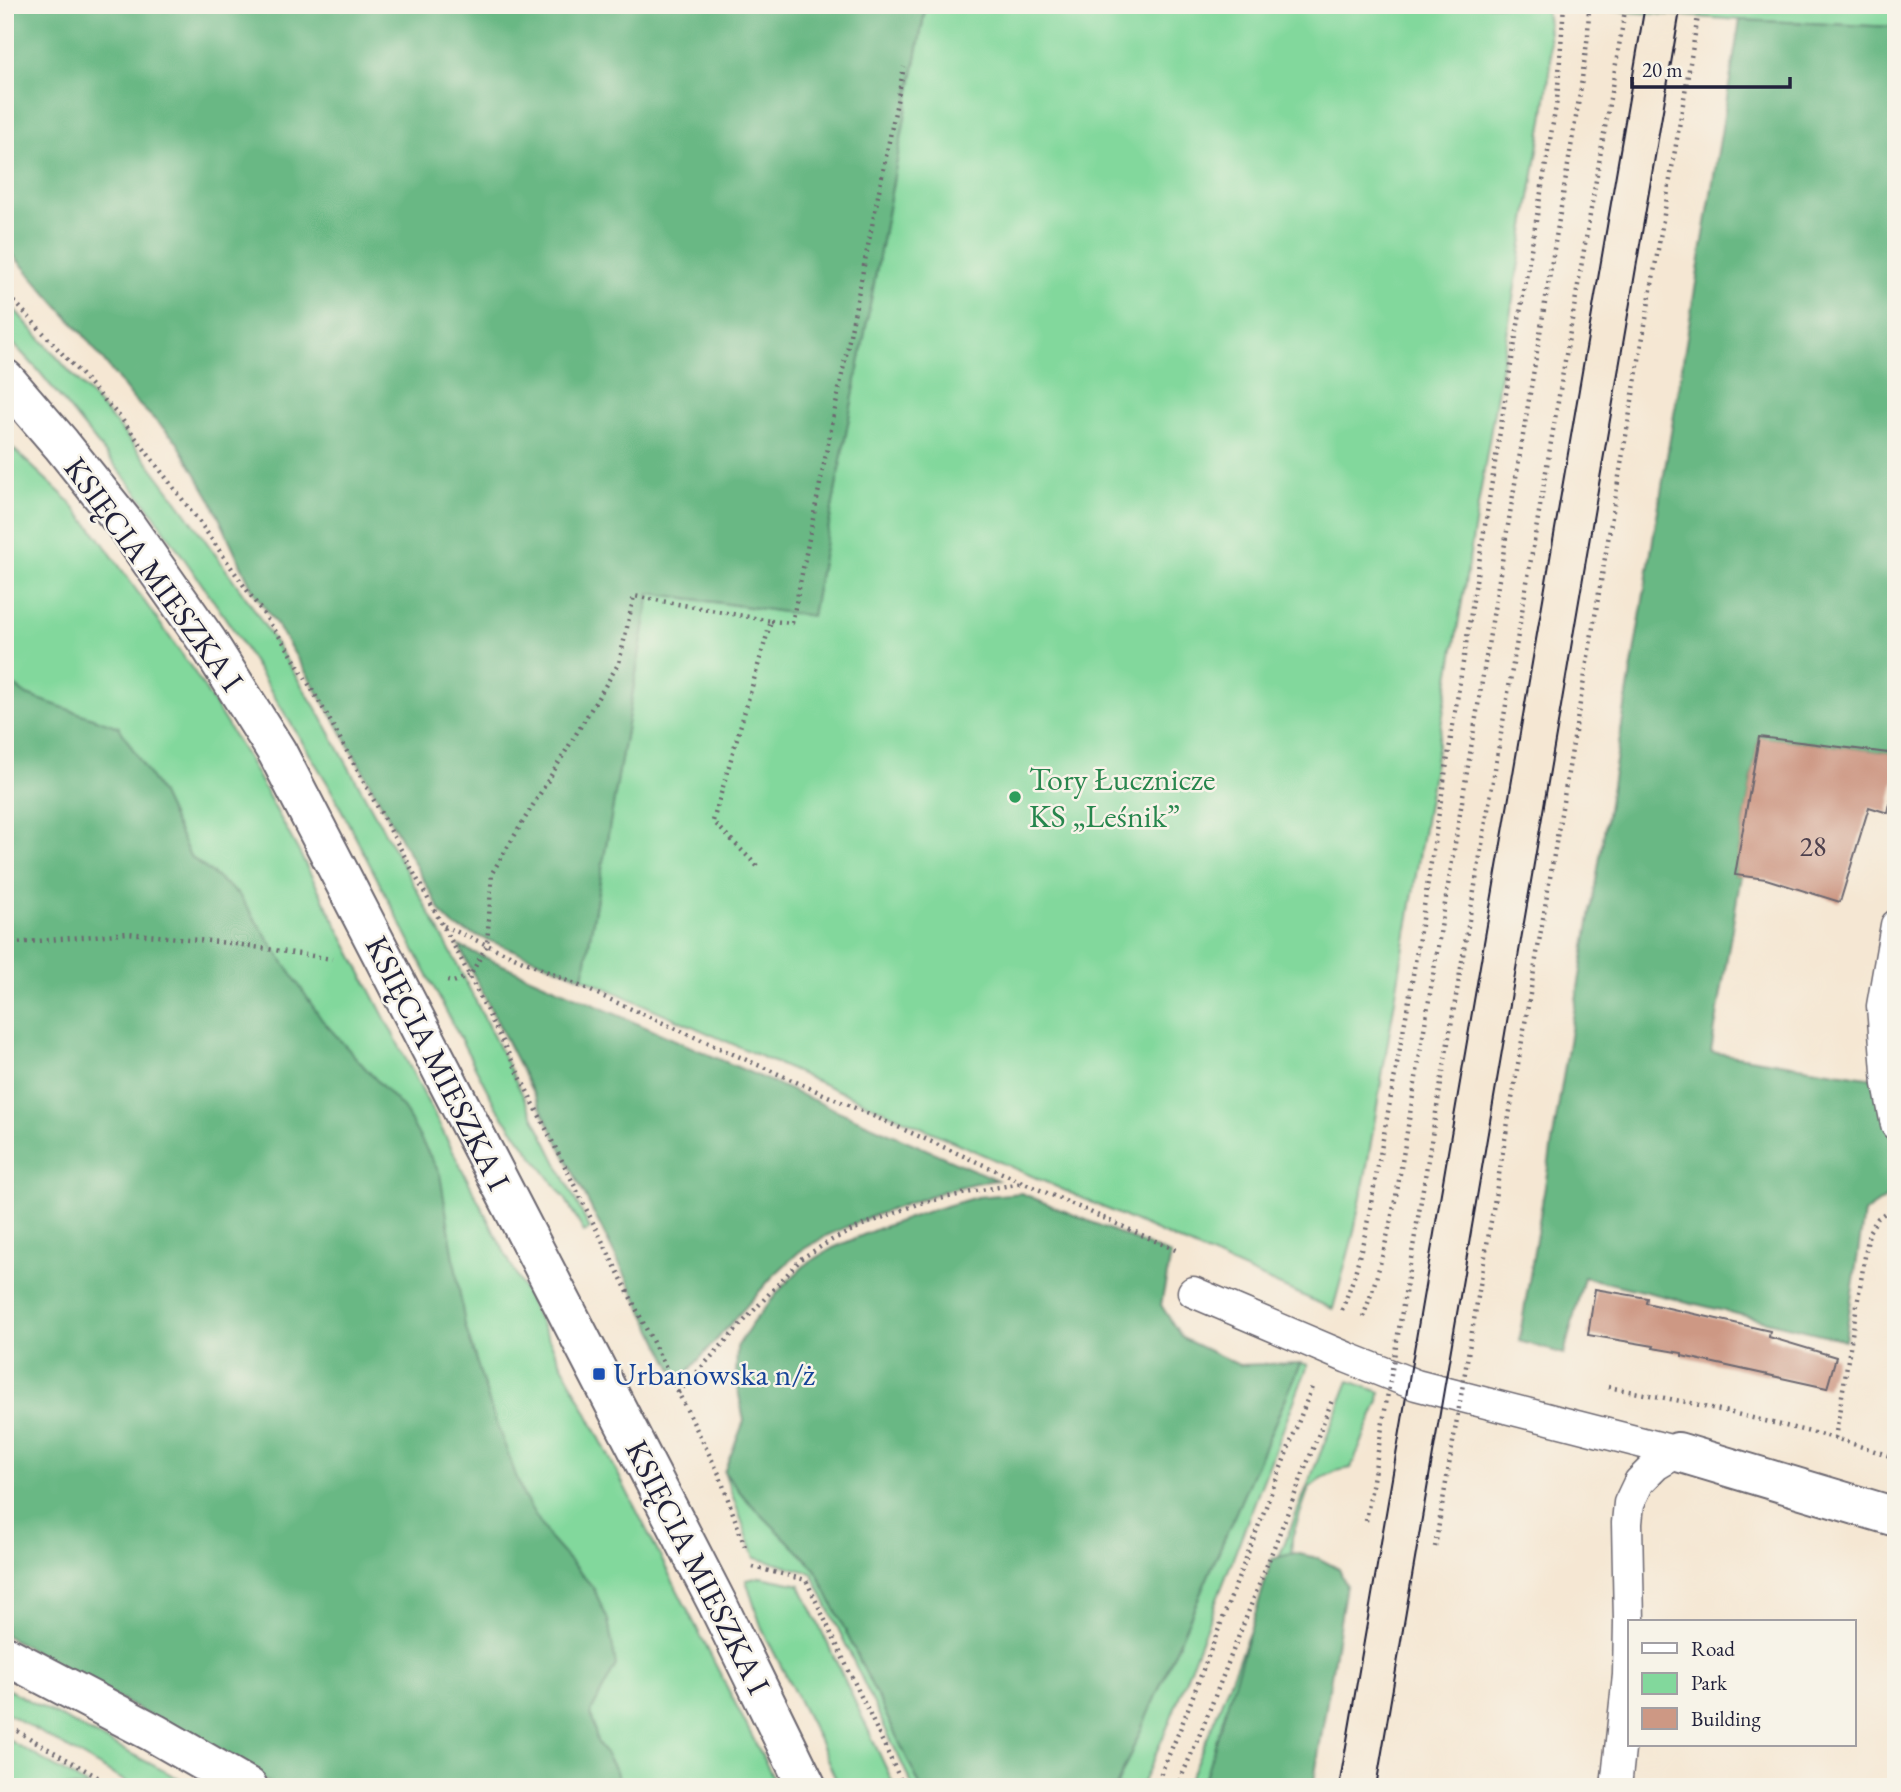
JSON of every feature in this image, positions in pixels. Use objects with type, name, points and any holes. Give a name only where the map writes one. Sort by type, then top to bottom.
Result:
[{"type":"street","name":"KSIĘCIA MIESZKA I","points":[[5,379],[124,523],[234,681],[277,752],[717,1603],[807,1787]]},
{"type":"street","points":[[1678,1452],[1896,1517]]},
{"type":"street","points":[[5,1655],[154,1733],[248,1787]]},
{"type":"lane","points":[[1896,925],[1882,1006],[1888,1084],[1896,1125]]},
{"type":"lane","points":[[1194,1292],[1416,1385],[1678,1452]]},
{"type":"lane","points":[[1629,1620],[1629,1503],[1639,1482],[1656,1465],[1678,1452]]},
{"type":"lane","points":[[1616,1787],[1628,1675]]},
{"type":"path","points":[[1177,1787],[1205,1721],[1337,1354],[1366,1230],[1402,1039],[1506,394],[1557,100],[1564,5]]},
{"type":"path","points":[[1155,1787],[1337,1354],[1372,1294],[1388,1235],[1580,93],[1589,5]]},
{"type":"path","points":[[1366,1521],[1626,5]]},
{"type":"path","points":[[1435,1547],[1700,5]]},
{"type":"path","points":[[5,944],[127,933],[229,943],[453,982],[470,976],[487,945],[492,873],[619,663],[634,596],[792,623],[904,67]]},
{"type":"path","points":[[5,291],[120,417],[257,603],[327,715],[470,976],[719,1474],[748,1555]]},
{"type":"path","points":[[760,869],[713,821],[771,621]]},
{"type":"path","points":[[444,926],[1187,1255]]},
{"type":"path","points":[[678,1393],[802,1258],[863,1225],[921,1203],[1025,1183]]},
{"type":"path","points":[[1835,1438],[1869,1232],[1878,1218],[1896,1205]]},
{"type":"path","points":[[1397,1339],[1410,1343]]},
{"type":"path","points":[[1461,1356],[1474,1360]]},
{"type":"path","points":[[1595,1384],[1690,1402],[1835,1438],[1896,1458]]},
{"type":"path","points":[[756,1578],[752,1567],[806,1580],[904,1787]]},
{"type":"path","points":[[5,1724],[115,1787]]},
{"type":"green space","points":[[5,5],[926,5],[812,616],[650,593],[583,978],[455,927],[443,915],[334,719],[253,591],[211,500],[176,440],[134,400],[82,333],[5,246]]},
{"type":"green space","name":"Tory Łucznicze KS „Leśnik”","points":[[926,5],[1896,5],[1896,27],[1740,20],[1545,6],[1551,62],[1543,120],[1366,1172],[1353,1236],[1333,1309],[583,978],[650,593],[812,616]]},
{"type":"green space","points":[[1740,20],[1896,27],[1896,754],[1759,737],[1735,875],[1741,875],[1711,1052],[1873,1078],[1896,1113],[1896,1191],[1864,1213],[1845,1340],[1584,1277],[1564,1354],[1519,1341]]},
{"type":"green space","points":[[5,299],[150,465],[254,609],[320,715],[452,954],[590,1229],[584,1232],[566,1200],[496,1107],[328,784],[233,629],[147,505],[38,370],[5,335]]},
{"type":"green space","points":[[5,441],[68,500],[98,536],[195,673],[247,757],[392,1032],[778,1787],[277,1787],[5,1635]]},
{"type":"green space","points":[[5,679],[27,695],[119,727],[160,792],[190,856],[239,895],[322,1020],[404,1109],[440,1174],[465,1325],[491,1408],[524,1497],[551,1540],[593,1587],[608,1620],[616,1665],[591,1712],[597,1741],[616,1771],[620,1787],[277,1787],[5,1635]]},
{"type":"green space","points":[[459,946],[997,1180],[944,1191],[867,1218],[828,1235],[799,1252],[773,1276],[679,1382]]},
{"type":"green space","points":[[1021,1193],[1171,1255],[1161,1305],[1182,1338],[1239,1365],[1301,1363],[1116,1787],[921,1787],[815,1568],[745,1498],[724,1472],[744,1421],[736,1379],[737,1347],[753,1322],[784,1285],[805,1265],[833,1248],[929,1211],[977,1197]]},
{"type":"green space","points":[[1301,1363],[1308,1365],[1167,1728],[1141,1787],[1116,1787]]},
{"type":"green space","points":[[1349,1381],[1380,1392],[1379,1401],[1351,1468],[1336,1471],[1309,1488],[1292,1537],[1290,1578],[1200,1787],[1186,1787],[1208,1736]]},
{"type":"green space","points":[[724,1472],[745,1498],[815,1568],[921,1787],[913,1787],[812,1573],[755,1558]]},
{"type":"green space","points":[[1294,1553],[1318,1558],[1339,1569],[1346,1585],[1313,1787],[1202,1787],[1272,1559]]},
{"type":"green space","points":[[761,1577],[800,1585],[895,1787],[839,1787],[819,1740],[762,1629],[746,1580]]},
{"type":"green space","points":[[5,1688],[191,1787],[135,1787],[5,1712]]},
{"type":"green space","points":[[5,1738],[90,1787],[5,1787]]},
{"type":"building","points":[[1759,737],[1896,754],[1896,774],[1888,813],[1869,807],[1840,902],[1766,879],[1735,875]]},
{"type":"building","points":[[1595,1289],[1647,1298],[1646,1303],[1770,1331],[1769,1337],[1836,1357],[1827,1388],[1682,1356],[1682,1353],[1653,1348],[1654,1346],[1588,1335]]},
{"type":"tram line","points":[[1339,1787],[1645,5]]},
{"type":"tram line","points":[[1376,1787],[1681,5]]},
{"type":"place","name":"Tory Łucznicze KS „Leśnik”","points":[[1015,797]]},
{"type":"place","name":"Urbanowska n/ż","points":[[599,1374]]}]
